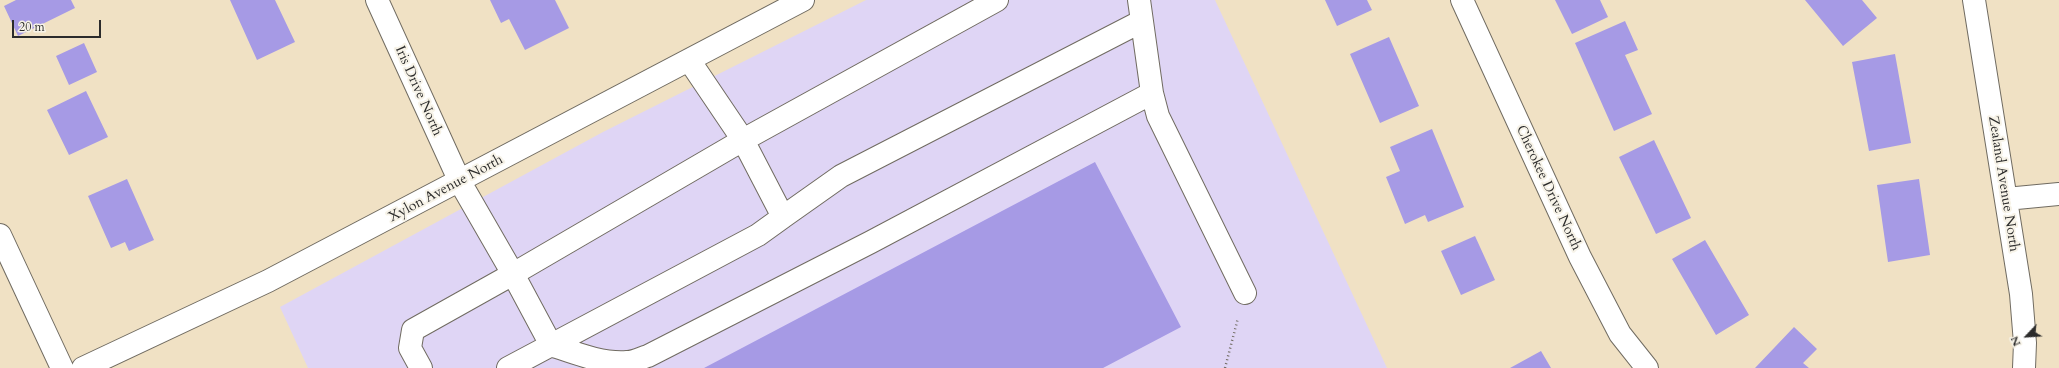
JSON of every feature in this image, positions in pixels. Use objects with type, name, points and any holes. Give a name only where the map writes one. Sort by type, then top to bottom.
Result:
[{"type":"street","name":"Iris Drive North","points":[[377,0],[460,182],[552,345]]},
{"type":"street","name":"Xylon Avenue North","points":[[83,368],[268,282],[803,0]]},
{"type":"street","points":[[421,368],[410,348],[413,330],[513,274],[742,140],[997,0]]},
{"type":"street","points":[[1139,0],[1152,93],[1158,116],[1245,293]]},
{"type":"street","name":"Cherokee Drive North","points":[[1462,0],[1580,257],[1620,334],[1647,368]]},
{"type":"street","name":"Zealand Avenue North","points":[[1974,0],[2021,294],[2025,343],[2024,368]]},
{"type":"street","points":[[508,368],[758,235],[841,176],[1142,21]]},
{"type":"street","points":[[689,60],[742,140],[783,217]]},
{"type":"street","points":[[552,345],[586,357],[614,361],[627,362],[648,356],[871,242],[1152,93]]},
{"type":"street","points":[[2006,199],[2059,194]]},
{"type":"street","points":[[0,235],[62,368]]},
{"type":"path","points":[[1225,368],[1245,293]]},
{"type":"shaded area","points":[[866,0],[1215,0],[1387,368],[308,368],[280,307],[603,132]]},
{"type":"building","points":[[16,0],[71,0],[75,8],[18,36],[4,6]]},
{"type":"building","points":[[230,0],[275,0],[295,42],[257,60]]},
{"type":"building","points":[[490,0],[555,0],[569,28],[525,50],[509,19],[501,23]]},
{"type":"building","points":[[1325,0],[1367,0],[1372,10],[1337,26]]},
{"type":"building","points":[[1555,0],[1600,0],[1608,17],[1572,34]]},
{"type":"building","points":[[1805,0],[1862,0],[1877,18],[1843,46]]},
{"type":"building","points":[[1625,21],[1638,50],[1625,55],[1652,114],[1614,131],[1575,43]]},
{"type":"building","points":[[1389,37],[1419,106],[1380,123],[1350,54]]},
{"type":"building","points":[[84,43],[97,72],[69,85],[56,56]]},
{"type":"building","points":[[1895,54],[1911,143],[1869,151],[1852,62]]},
{"type":"building","points":[[86,91],[108,137],[69,155],[47,110]]},
{"type":"building","points":[[1432,129],[1464,207],[1428,222],[1425,215],[1405,224],[1386,177],[1400,171],[1390,147]]},
{"type":"building","points":[[1654,140],[1691,218],[1656,234],[1619,157]]},
{"type":"building","points":[[1095,162],[1181,327],[1103,368],[704,368]]},
{"type":"building","points":[[127,179],[154,240],[129,251],[125,242],[111,248],[88,196]]},
{"type":"building","points":[[1919,179],[1930,255],[1888,262],[1877,185]]},
{"type":"building","points":[[1475,236],[1495,280],[1461,295],[1441,251]]},
{"type":"building","points":[[1705,240],[1749,315],[1716,335],[1672,259]]},
{"type":"building","points":[[1794,327],[1817,349],[1803,363],[1809,368],[1755,368]]},
{"type":"building","points":[[1541,351],[1551,368],[1510,368]]}]
